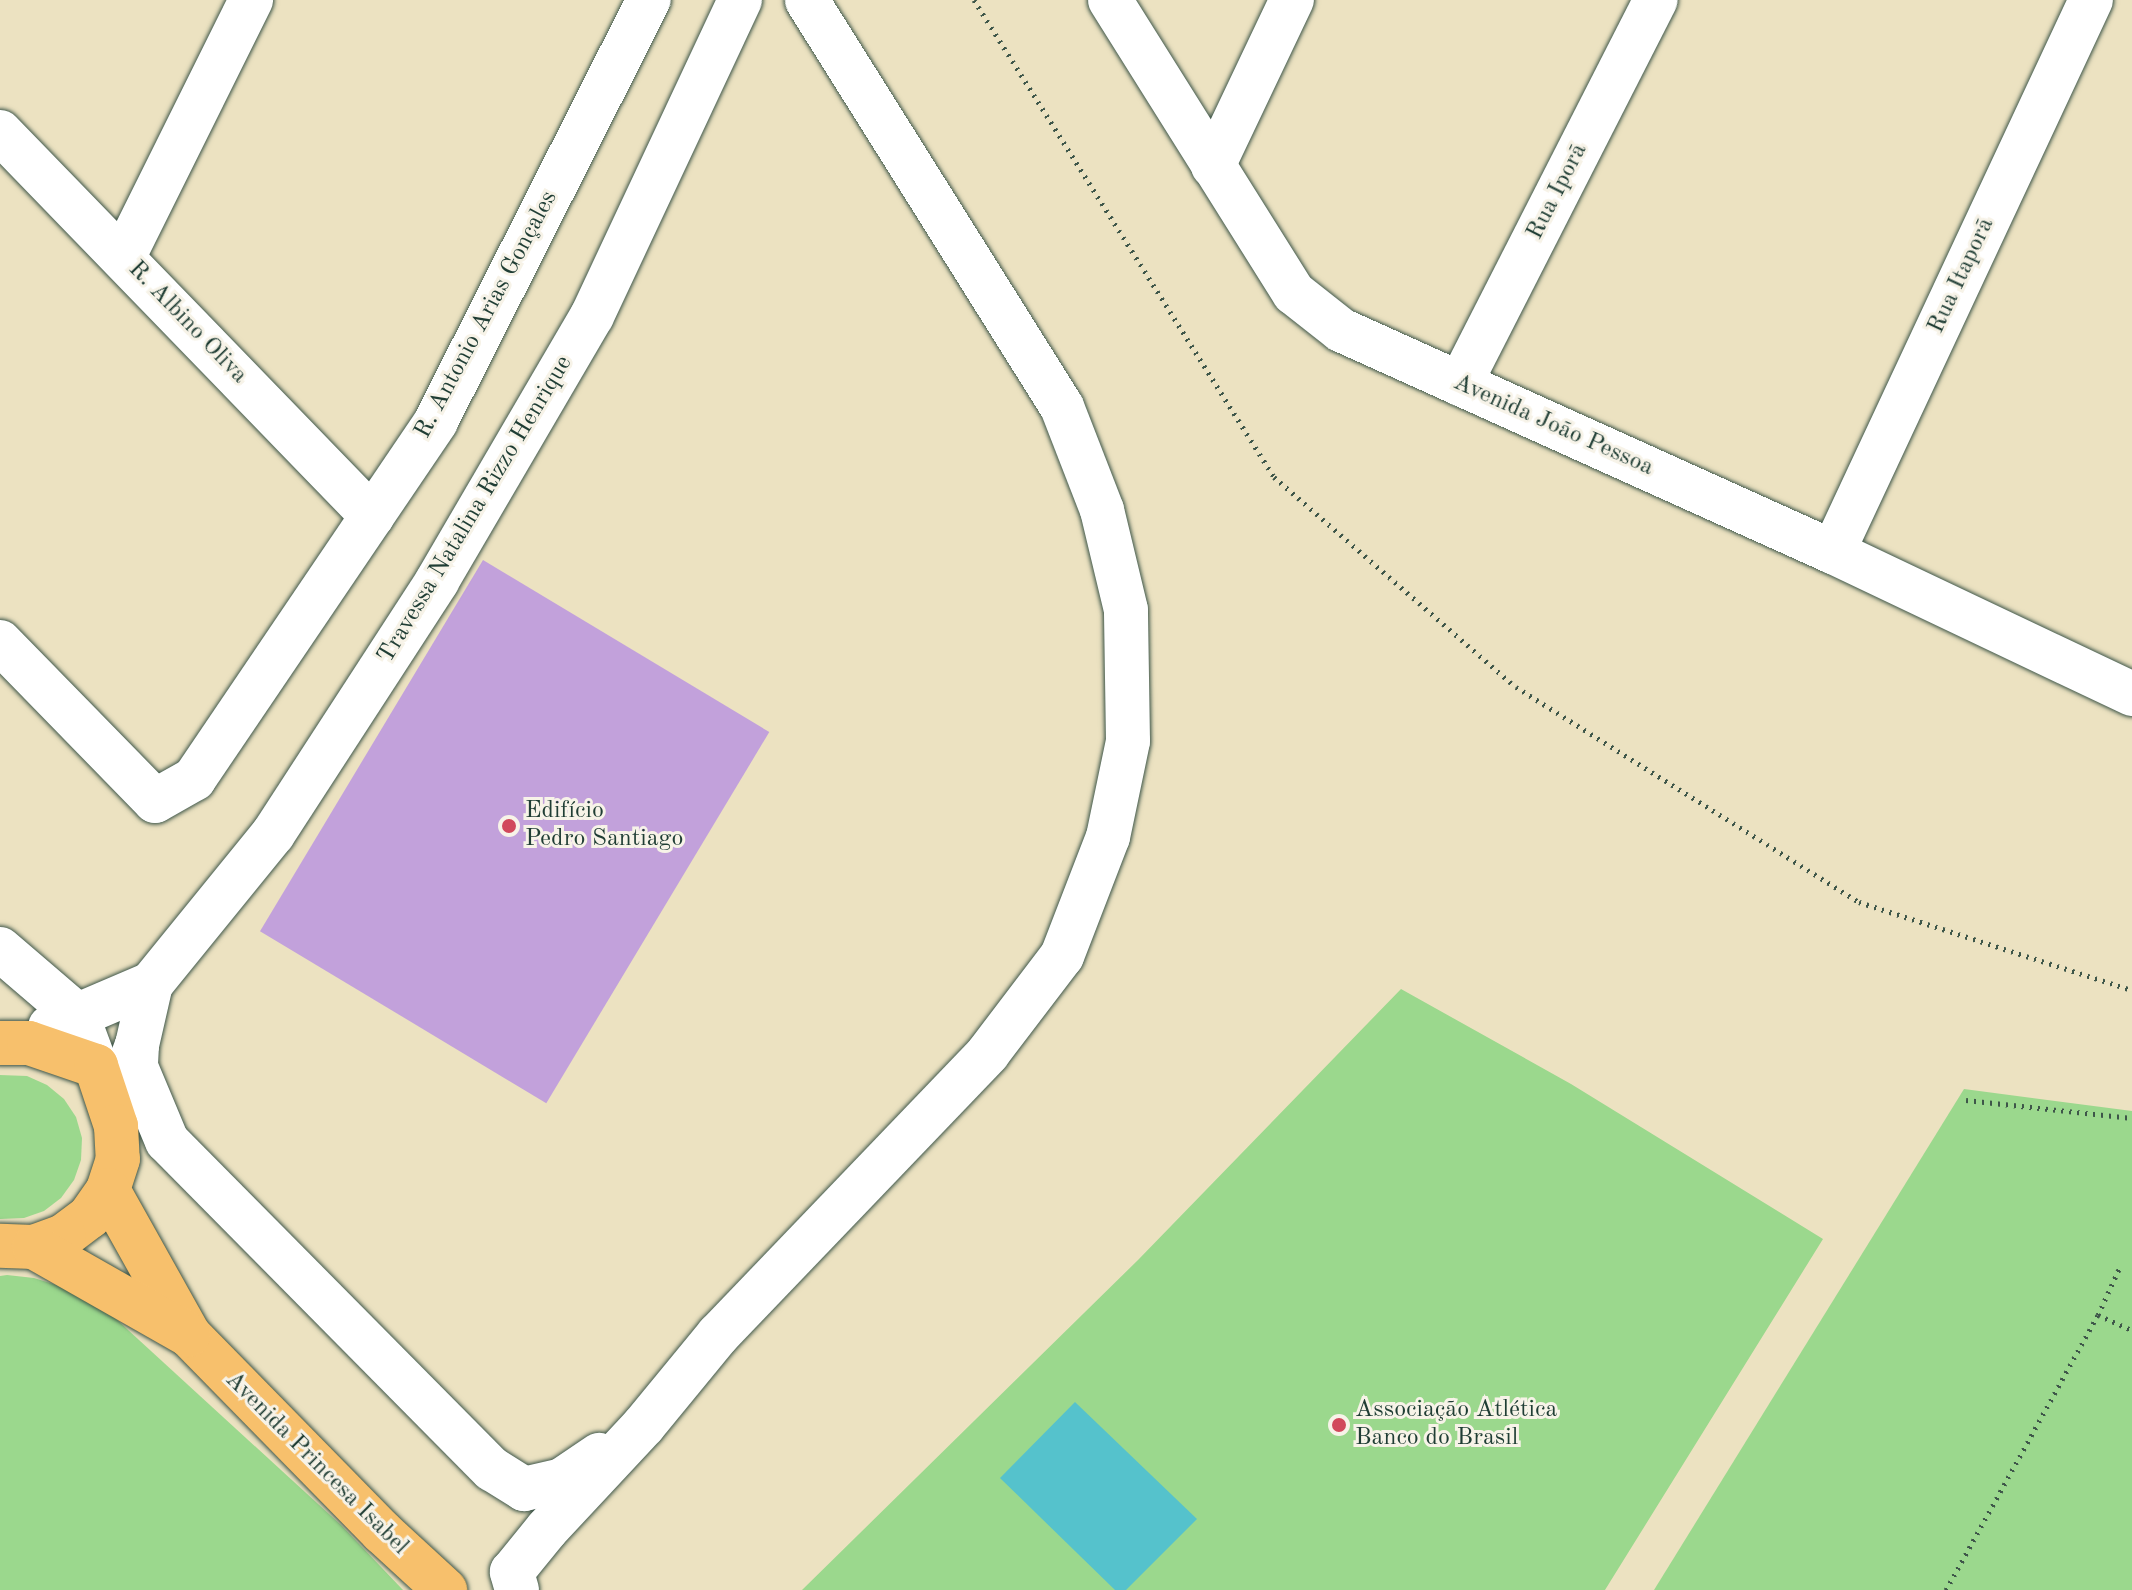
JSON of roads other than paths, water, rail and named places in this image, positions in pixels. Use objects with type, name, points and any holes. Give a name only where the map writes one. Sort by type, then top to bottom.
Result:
[{"type":"main road","points":[[6,1043],[29,1043],[96,1066],[112,1111],[118,1159],[108,1190],[89,1217],[64,1236],[17,1246]]},
{"type":"main road","name":"Avenida Princesa Isabel","points":[[108,1190],[189,1335],[382,1532],[445,1590]]},
{"type":"main road","name":"Avenida Princesa Isabel","points":[[17,1246],[189,1335]]},
{"type":"street","points":[[123,258],[251,0]]},
{"type":"street","name":"R. Antonio Arias Gonçales","points":[[0,642],[155,801],[194,779],[436,421],[649,0]]},
{"type":"street","name":"Travessa Natalina Rizzo Henrique","points":[[112,1111],[137,1045],[151,984],[273,834],[437,581],[592,316],[740,0]]},
{"type":"street","points":[[517,1590],[512,1572],[547,1529],[644,1425],[718,1335],[988,1053],[1062,956],[1108,837],[1128,741],[1126,610],[1102,510],[1062,407],[807,0]]},
{"type":"street","name":"Avenida João Pessoa","points":[[1110,0],[1294,293],[1341,330],[1833,552],[2132,694]]},
{"type":"street","points":[[1213,166],[1292,0]]},
{"type":"street","name":"Rua Iporã","points":[[1460,384],[1656,0]]},
{"type":"street","name":"Rua Itaporã","points":[[1833,552],[2091,0]]},
{"type":"street","name":"R. Albino Oliva","points":[[0,132],[372,516]]},
{"type":"street","points":[[0,949],[77,1015],[96,1066]]},
{"type":"street","name":"Travessa Natalina Rizzo Henrique","points":[[6,1043],[151,984]]},
{"type":"street","points":[[137,1045],[136,1067],[167,1141],[492,1469],[524,1489],[562,1480],[644,1425]]},
{"type":"water","points":[[1075,1402],[1197,1519],[1126,1590],[1115,1590],[1000,1478]]},
{"type":"place","name":"Edifício Pedro Santiago","points":[[509,826]]},
{"type":"place","name":"Associação Atlética Banco do Brasil","points":[[1339,1425]]}]
